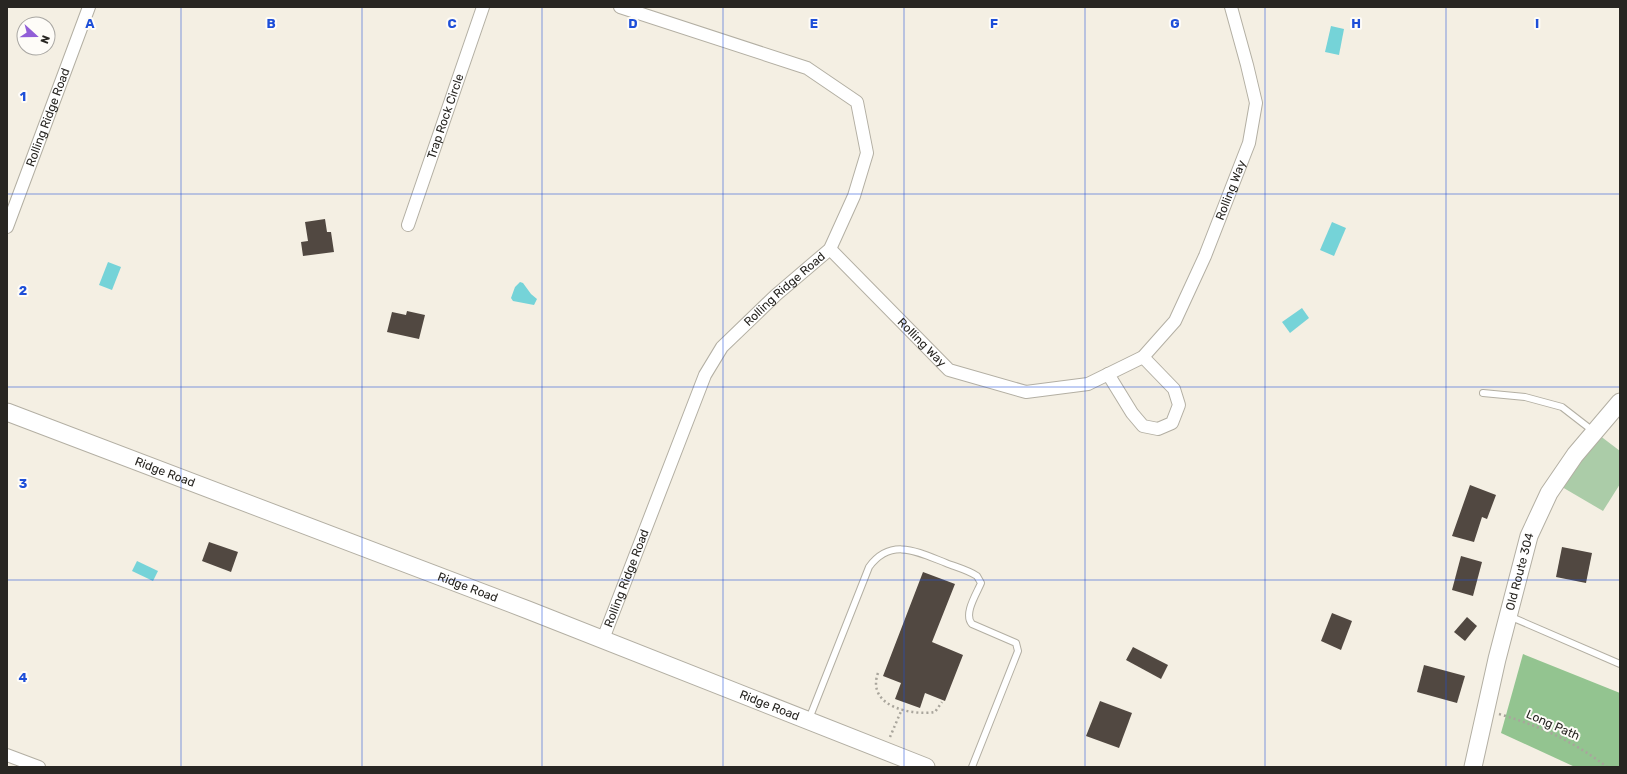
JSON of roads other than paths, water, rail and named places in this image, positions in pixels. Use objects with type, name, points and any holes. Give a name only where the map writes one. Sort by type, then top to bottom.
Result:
[{"type":"street","name":"Rolling Ridge Road","points":[[7,227],[89,7]]},
{"type":"street","name":"Trap Rock Circle","points":[[408,225],[483,7]]},
{"type":"street","name":"Rolling Ridge Road","points":[[603,639],[701,384],[712,363],[722,347],[776,295],[830,250],[854,196],[867,153],[857,102],[806,68],[620,7]]},
{"type":"street","name":"Rolling Way","points":[[830,250],[949,370],[1026,392],[1088,384],[1143,357],[1175,321],[1205,256],[1249,143],[1256,103],[1231,7]]},
{"type":"street","points":[[1108,374],[1132,413],[1143,426],[1158,429],[1172,422],[1179,405],[1174,389],[1143,357]]},
{"type":"street","name":"Old Route 304","points":[[1473,767],[1508,616],[1529,536],[1549,493],[1575,455],[1620,402]]},
{"type":"street","name":"Ridge Road","points":[[7,412],[603,639],[926,767]]},
{"type":"street","points":[[7,755],[39,767]]},
{"type":"lane","points":[[1483,393],[1525,397],[1562,408],[1594,432]]},
{"type":"lane","points":[[809,721],[869,567],[884,552],[898,550],[919,552],[977,576],[981,583],[969,613],[970,621],[972,624],[1016,643],[1018,646],[1018,650],[972,767]]},
{"type":"lane","points":[[1508,616],[1620,664]]},
{"type":"water","points":[[1331,26],[1344,29],[1339,55],[1325,52]]},
{"type":"water","points":[[1332,222],[1346,228],[1334,256],[1320,250]]},
{"type":"water","points":[[108,262],[121,267],[112,290],[99,285]]},
{"type":"water","points":[[520,282],[523,283],[531,294],[537,299],[534,305],[513,301],[511,298],[515,287]]},
{"type":"water","points":[[1302,308],[1309,318],[1290,333],[1282,322]]},
{"type":"water","points":[[137,561],[158,571],[153,581],[132,571]]}]
